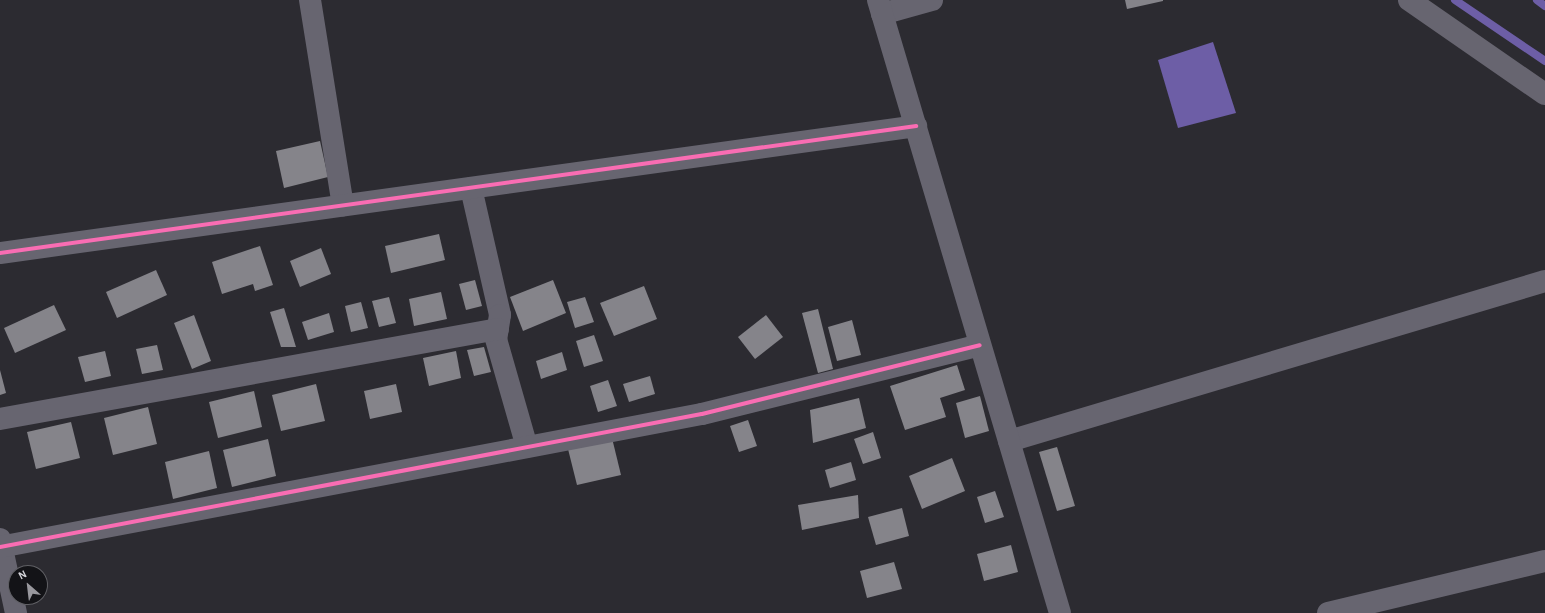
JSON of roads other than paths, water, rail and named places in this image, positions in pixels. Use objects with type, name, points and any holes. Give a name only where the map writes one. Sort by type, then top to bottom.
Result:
[{"type":"street","points":[[310,0],[343,205]]},
{"type":"street","points":[[932,0],[880,7],[1060,613]]},
{"type":"street","points":[[1409,0],[1545,94]]},
{"type":"street","points":[[0,253],[916,126]]},
{"type":"street","points":[[471,188],[500,315],[496,339],[527,447]]},
{"type":"street","points":[[1009,441],[1545,281]]},
{"type":"street","points":[[0,419],[498,330]]},
{"type":"street","points":[[16,613],[1,544],[702,414],[980,345]]},
{"type":"street","points":[[1328,613],[1545,561]]},
{"type":"waterway","points":[[1455,0],[1545,61]]},
{"type":"waterway","points":[[1537,0],[1545,6]]}]
